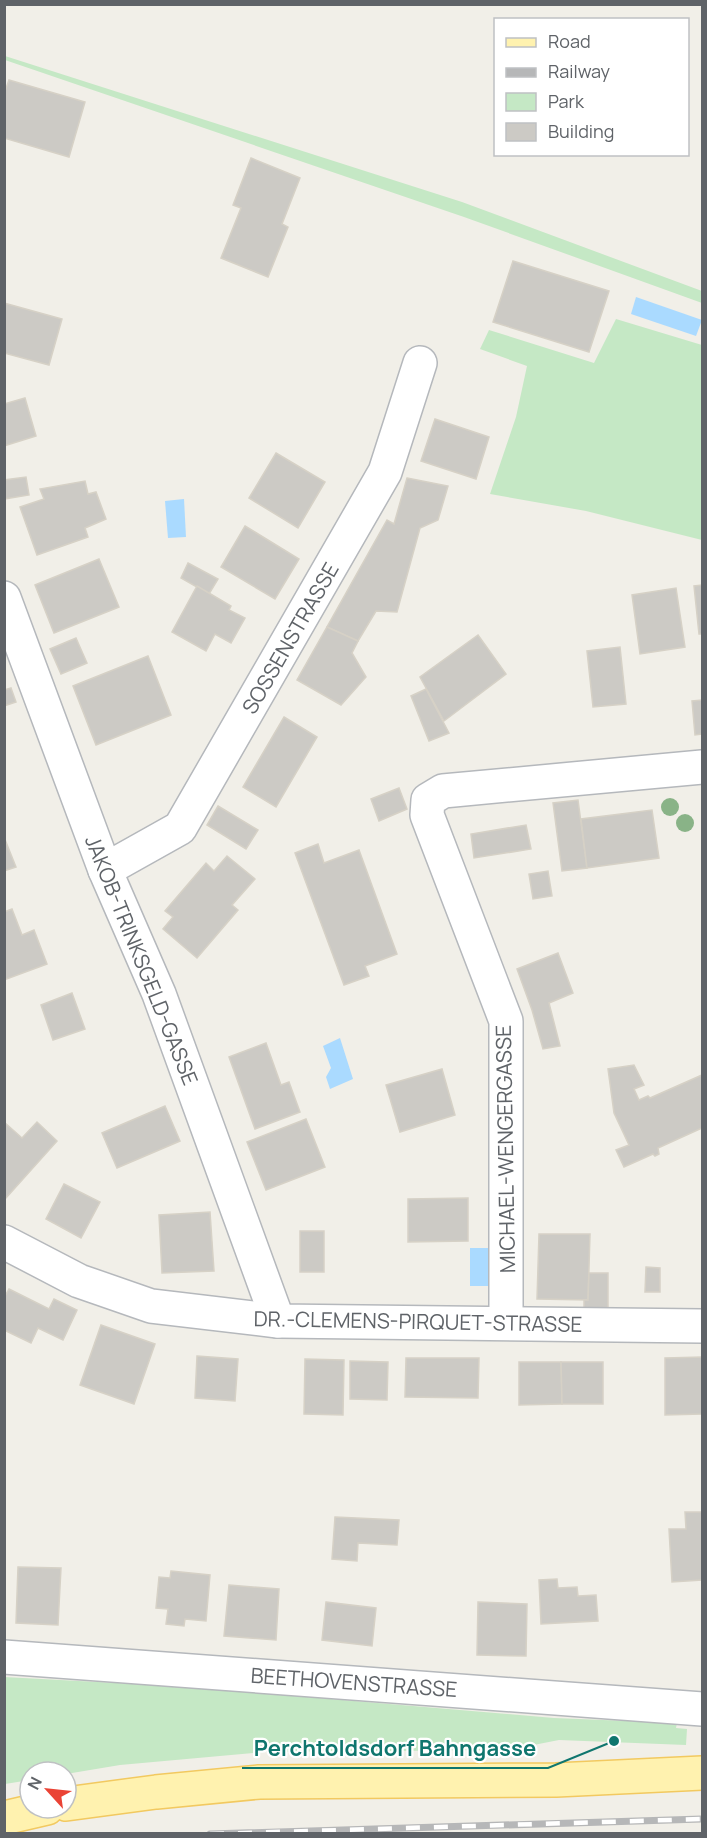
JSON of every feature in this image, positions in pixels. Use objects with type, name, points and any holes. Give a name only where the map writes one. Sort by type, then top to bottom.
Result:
[{"type":"main road","points":[[78,1802],[259,1782],[556,1780],[702,1773]]},
{"type":"street","name":"SOSSENSTRASSE","points":[[105,870],[180,828],[385,472],[420,363]]},
{"type":"street","name":"JAKOB-TRINKSGELD-GASSE","points":[[4,598],[105,870],[159,994],[278,1321]]},
{"type":"street","name":"MICHAEL-WENGERGASSE","points":[[506,1323],[506,1021],[427,815],[428,800],[443,791],[702,768]]},
{"type":"street","name":"DR.-CLEMENS-PIRQUET-STRASSE","points":[[4,1242],[79,1281],[151,1306],[278,1321],[702,1326]]},
{"type":"street","name":"BEETHOVENSTRASSE","points":[[4,1657],[702,1709]]},
{"type":"green space","points":[[5,56],[462,202],[702,291],[702,303],[464,217],[5,60]]},
{"type":"green space","points":[[616,319],[702,345],[702,540],[586,511],[490,494],[516,417],[527,366],[480,349],[489,330],[594,363]]},
{"type":"green space","points":[[4,1677],[191,1687],[554,1718],[677,1723],[676,1728],[687,1729],[686,1745],[559,1740],[508,1750],[263,1752],[120,1765],[78,1772],[78,1760],[18,1760],[18,1782],[5,1784]]},
{"type":"water","points":[[636,297],[702,320],[696,336],[631,314]]},
{"type":"water","points":[[184,499],[186,537],[168,538],[165,501]]},
{"type":"water","points":[[340,1038],[353,1079],[330,1089],[326,1077],[331,1068],[323,1046]]},
{"type":"water","points":[[470,1248],[488,1248],[489,1286],[470,1286]]},
{"type":"building","points":[[9,80],[85,102],[69,157],[4,138],[4,94]]},
{"type":"building","points":[[251,158],[300,178],[282,224],[288,227],[268,277],[221,258],[241,208],[233,205]]},
{"type":"building","points":[[513,261],[609,291],[589,352],[493,322]]},
{"type":"building","points":[[4,303],[62,319],[49,365],[4,353]]},
{"type":"building","points":[[25,398],[36,436],[4,446],[4,404]]},
{"type":"building","points":[[435,419],[489,437],[476,479],[421,461]]},
{"type":"building","points":[[276,453],[325,482],[298,528],[249,498]]},
{"type":"building","points":[[26,477],[29,495],[4,499],[4,480]]},
{"type":"building","points":[[407,478],[448,486],[438,520],[420,528],[397,612],[376,611],[358,641],[327,627],[387,520],[394,524]]},
{"type":"building","points":[[85,481],[88,494],[96,492],[106,519],[85,528],[88,537],[37,555],[20,507],[44,499],[40,489]]},
{"type":"building","points":[[245,526],[299,559],[275,599],[221,567]]},
{"type":"building","points":[[99,559],[119,607],[54,633],[35,585]]},
{"type":"building","points":[[188,563],[218,579],[209,594],[181,578]]},
{"type":"building","points":[[702,585],[702,634],[699,634],[694,586]]},
{"type":"building","points":[[197,586],[231,606],[229,610],[245,618],[231,643],[215,634],[206,651],[172,632]]},
{"type":"building","points":[[676,588],[685,647],[640,654],[632,595]]},
{"type":"building","points":[[327,627],[358,641],[352,653],[366,677],[341,705],[297,680]]},
{"type":"building","points":[[478,635],[506,674],[444,721],[420,677]]},
{"type":"building","points":[[76,638],[87,663],[61,674],[50,649]]},
{"type":"building","points":[[620,647],[626,704],[593,707],[587,651]]},
{"type":"building","points":[[148,656],[171,715],[96,745],[73,686]]},
{"type":"building","points":[[11,688],[16,702],[4,706],[4,690]]},
{"type":"building","points":[[426,689],[449,733],[429,741],[411,696]]},
{"type":"building","points":[[702,700],[702,734],[695,735],[692,701]]},
{"type":"building","points":[[284,717],[317,737],[276,807],[243,787]]},
{"type":"building","points":[[399,788],[407,809],[379,821],[371,799]]},
{"type":"building","points":[[578,800],[587,868],[562,871],[553,803]]},
{"type":"building","points":[[218,806],[258,830],[246,849],[207,825]]},
{"type":"building","points":[[652,810],[659,858],[587,868],[581,819]]},
{"type":"building","points":[[526,825],[531,849],[474,858],[471,834]]},
{"type":"building","points":[[4,837],[16,867],[4,871]]},
{"type":"building","points":[[318,844],[324,863],[359,850],[397,954],[365,966],[369,976],[344,985],[295,853]]},
{"type":"building","points":[[227,856],[255,879],[232,905],[238,910],[197,958],[163,929],[173,917],[165,911],[206,863],[214,871]]},
{"type":"building","points":[[548,871],[552,896],[533,899],[529,874]]},
{"type":"building","points":[[12,909],[22,935],[34,930],[47,964],[4,980],[4,912]]},
{"type":"building","points":[[558,953],[573,993],[549,1003],[560,1046],[543,1049],[517,969]]},
{"type":"building","points":[[72,993],[85,1029],[53,1040],[41,1005]]},
{"type":"building","points":[[266,1043],[281,1085],[289,1082],[300,1112],[255,1129],[229,1057]]},
{"type":"building","points":[[634,1065],[644,1085],[634,1089],[639,1100],[648,1096],[650,1098],[702,1075],[702,1128],[658,1148],[659,1154],[655,1156],[653,1154],[624,1167],[616,1150],[629,1145],[614,1113],[608,1069]]},
{"type":"building","points":[[442,1069],[455,1115],[400,1132],[386,1085]]},
{"type":"building","points":[[165,1106],[180,1141],[117,1168],[102,1133]]},
{"type":"building","points":[[306,1119],[325,1167],[266,1190],[247,1142]]},
{"type":"building","points":[[4,1122],[22,1138],[37,1122],[57,1141],[5,1199]]},
{"type":"building","points":[[64,1184],[100,1202],[81,1238],[46,1219]]},
{"type":"building","points":[[468,1198],[468,1241],[408,1242],[408,1199]]},
{"type":"building","points":[[210,1212],[214,1271],[162,1273],[159,1215]]},
{"type":"building","points":[[300,1231],[324,1231],[324,1272],[300,1272]]},
{"type":"building","points":[[539,1234],[590,1234],[588,1300],[537,1299]]},
{"type":"building","points":[[646,1267],[660,1268],[660,1292],[645,1292]]},
{"type":"building","points":[[589,1273],[608,1273],[608,1310],[584,1309],[584,1300],[588,1300]]},
{"type":"building","points":[[9,1289],[49,1309],[54,1299],[77,1310],[63,1340],[38,1328],[31,1343],[4,1330],[4,1298]]},
{"type":"building","points":[[101,1325],[155,1344],[134,1404],[80,1385]]},
{"type":"building","points":[[197,1356],[238,1359],[235,1401],[195,1398]]},
{"type":"building","points":[[702,1357],[702,1414],[665,1415],[665,1358]]},
{"type":"building","points":[[406,1358],[479,1358],[478,1398],[405,1397]]},
{"type":"building","points":[[305,1359],[344,1360],[343,1415],[304,1414]]},
{"type":"building","points":[[350,1361],[388,1362],[387,1400],[350,1399]]},
{"type":"building","points":[[519,1362],[561,1362],[562,1404],[519,1405]]},
{"type":"building","points":[[561,1362],[603,1362],[603,1404],[562,1404]]},
{"type":"building","points":[[685,1512],[702,1512],[702,1580],[672,1582],[669,1529],[686,1529]]},
{"type":"building","points":[[335,1517],[399,1520],[397,1545],[358,1543],[357,1561],[332,1559]]},
{"type":"building","points":[[18,1567],[61,1568],[58,1625],[16,1623]]},
{"type":"building","points":[[171,1571],[210,1575],[206,1621],[185,1619],[184,1626],[166,1624],[168,1609],[156,1608],[159,1577],[170,1578]]},
{"type":"building","points":[[557,1579],[558,1588],[577,1587],[578,1596],[596,1595],[598,1621],[541,1624],[539,1580]]},
{"type":"building","points":[[229,1585],[279,1589],[276,1640],[224,1636]]},
{"type":"building","points":[[326,1602],[376,1608],[372,1646],[322,1640]]},
{"type":"building","points":[[478,1602],[527,1604],[526,1656],[477,1655]]},
{"type":"railway","points":[[210,1834],[702,1819]]},
{"type":"place","name":"Perchtoldsdorf Bahngasse","points":[[614,1741]]}]
